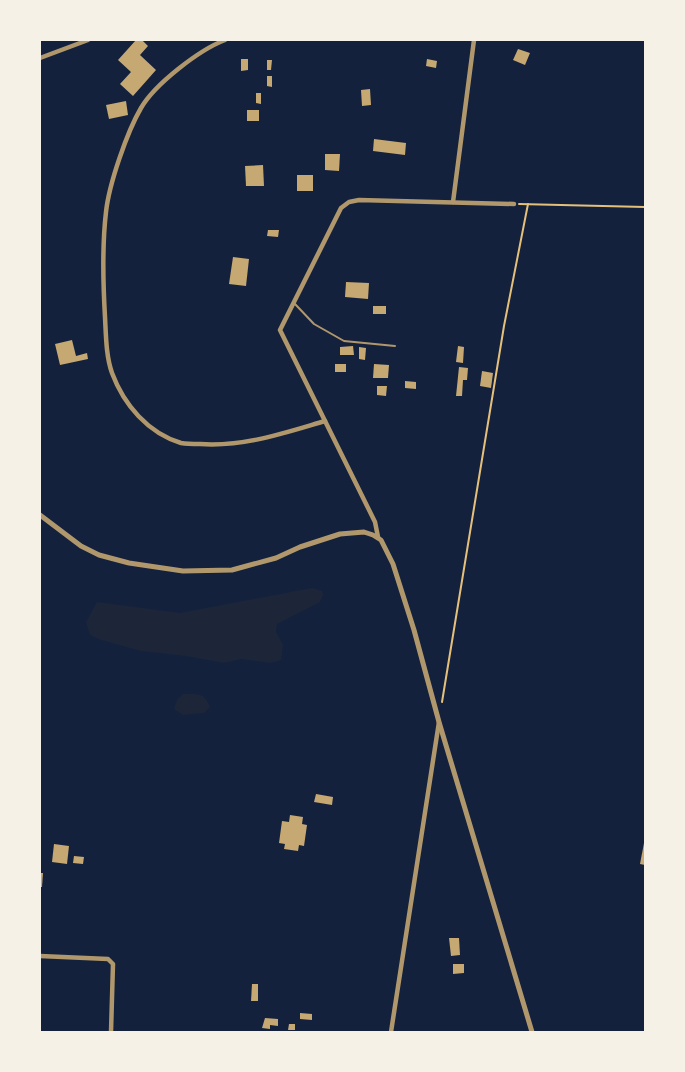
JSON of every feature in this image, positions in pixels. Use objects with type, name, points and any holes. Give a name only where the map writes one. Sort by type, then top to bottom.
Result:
[{"type":"street","points":[[40,58],[88,40]]},
{"type":"street","points":[[225,40],[191,59],[162,84],[142,107],[127,137],[106,211],[103,286],[106,340],[111,372],[122,394],[138,418],[160,434],[182,443],[238,444],[269,438],[325,421]]},
{"type":"street","points":[[453,202],[474,40]]},
{"type":"street","points":[[514,204],[359,200],[349,202],[341,208],[280,330],[375,522],[378,537],[387,548],[393,564],[532,1032]]},
{"type":"street","points":[[40,515],[81,546],[99,555],[129,563],[182,571],[232,570],[276,558],[300,547],[340,534],[364,532],[378,537]]},
{"type":"street","points":[[391,1032],[439,722]]},
{"type":"street","points":[[40,956],[108,959],[111,961],[113,964],[111,1032]]},
{"type":"lane","points":[[294,302],[314,324],[344,342],[395,346]]},
{"type":"path","points":[[441,706],[504,326],[528,204],[645,207]]},
{"type":"shaded area","points":[[312,588],[322,591],[323,595],[320,602],[277,624],[276,632],[283,645],[281,660],[271,663],[241,659],[224,663],[141,651],[90,635],[86,622],[97,602],[180,613]]},
{"type":"shaded area","points":[[183,694],[203,696],[210,707],[204,713],[183,715],[174,709],[177,700]]},
{"type":"building","points":[[136,40],[142,40],[148,46],[140,55],[156,70],[133,96],[120,84],[131,72],[118,60]]},
{"type":"building","points":[[518,49],[530,53],[525,65],[513,60]]},
{"type":"building","points":[[241,59],[248,59],[248,70],[241,71]]},
{"type":"building","points":[[427,59],[437,61],[436,68],[426,66]]},
{"type":"building","points":[[267,60],[272,60],[271,70],[267,70]]},
{"type":"building","points":[[267,76],[272,76],[272,87],[267,86]]},
{"type":"building","points":[[370,89],[371,105],[362,106],[361,90]]},
{"type":"building","points":[[256,93],[261,93],[261,104],[256,103]]},
{"type":"building","points":[[126,101],[128,115],[109,119],[106,105]]},
{"type":"building","points":[[247,110],[259,110],[259,121],[247,121]]},
{"type":"building","points":[[374,139],[406,143],[405,155],[373,151]]},
{"type":"building","points":[[325,154],[340,154],[339,171],[325,170]]},
{"type":"building","points":[[263,165],[264,186],[246,186],[245,166]]},
{"type":"building","points":[[297,175],[313,175],[313,191],[297,191]]},
{"type":"building","points":[[268,230],[279,230],[278,237],[267,236]]},
{"type":"building","points":[[233,257],[249,259],[246,286],[229,284]]},
{"type":"building","points":[[346,282],[369,283],[368,299],[345,297]]},
{"type":"building","points":[[373,306],[386,306],[386,314],[373,314]]},
{"type":"building","points":[[72,340],[76,356],[87,353],[88,359],[60,365],[55,344]]},
{"type":"building","points":[[353,346],[354,355],[340,355],[340,347]]},
{"type":"building","points":[[458,346],[464,347],[463,363],[456,362]]},
{"type":"building","points":[[359,347],[366,348],[365,360],[359,359]]},
{"type":"building","points":[[335,364],[346,364],[346,372],[335,372]]},
{"type":"building","points":[[374,364],[389,365],[388,378],[373,378]]},
{"type":"building","points":[[459,367],[468,368],[467,380],[463,380],[462,396],[456,396]]},
{"type":"building","points":[[482,371],[493,373],[491,388],[480,386]]},
{"type":"building","points":[[405,381],[416,382],[416,389],[405,388]]},
{"type":"building","points":[[377,386],[387,386],[386,396],[377,395]]},
{"type":"building","points":[[316,794],[333,797],[332,805],[314,802]]},
{"type":"building","points":[[290,815],[303,817],[302,824],[307,825],[304,846],[299,845],[298,851],[284,849],[285,844],[279,843],[282,821],[289,822]]},
{"type":"building","points":[[645,843],[645,865],[640,864]]},
{"type":"building","points":[[54,844],[69,846],[67,864],[52,862]]},
{"type":"building","points":[[74,856],[84,857],[83,864],[73,863]]},
{"type":"building","points":[[40,873],[43,873],[42,887],[40,887]]},
{"type":"building","points":[[449,938],[459,938],[460,955],[451,956]]},
{"type":"building","points":[[453,964],[464,964],[464,973],[453,974]]},
{"type":"building","points":[[252,984],[258,984],[258,1001],[251,1001]]},
{"type":"building","points":[[300,1013],[312,1014],[312,1020],[300,1019]]},
{"type":"building","points":[[265,1018],[278,1019],[278,1026],[270,1025],[270,1029],[262,1028]]},
{"type":"building","points":[[289,1024],[295,1024],[295,1030],[288,1030]]}]
